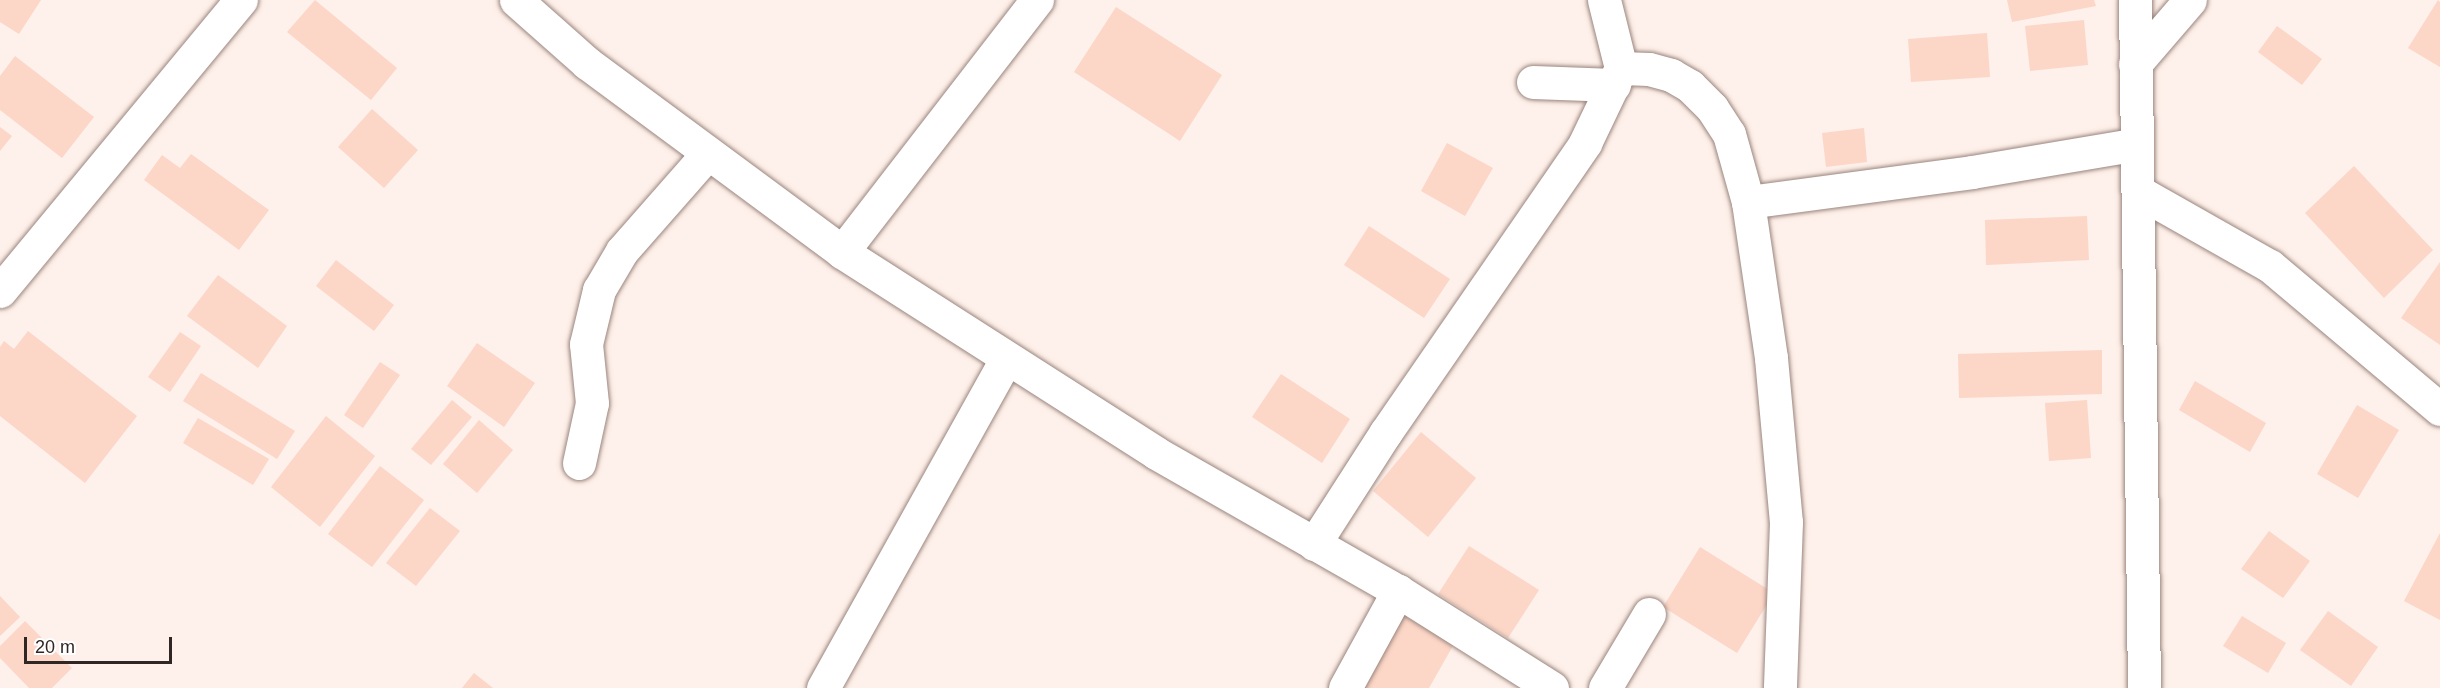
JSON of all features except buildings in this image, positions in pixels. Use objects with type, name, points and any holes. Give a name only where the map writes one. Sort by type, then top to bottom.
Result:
[{"type":"street","points":[[2,284],[241,0]]},
{"type":"street","points":[[516,0],[586,63],[842,252],[1156,453],[1398,591],[1552,688]]},
{"type":"street","points":[[842,252],[1037,0]]},
{"type":"street","points":[[1314,544],[1386,432],[1585,143],[1618,76],[1604,0]]},
{"type":"street","points":[[2135,0],[2144,688]]},
{"type":"street","points":[[2135,64],[2190,0]]},
{"type":"street","points":[[1533,82],[1618,76],[1649,69],[1671,75],[1690,86],[1712,108],[1729,134],[1748,202],[1771,358],[1786,522],[1780,688]]},
{"type":"street","points":[[1748,202],[1972,172],[2137,144]]},
{"type":"street","points":[[579,463],[592,403],[586,344],[600,290],[622,251],[708,153]]},
{"type":"street","points":[[2139,192],[2270,266],[2440,409]]},
{"type":"street","points":[[823,688],[1006,359]]},
{"type":"street","points":[[1345,688],[1398,591]]},
{"type":"street","points":[[1605,688],[1649,614]]}]
